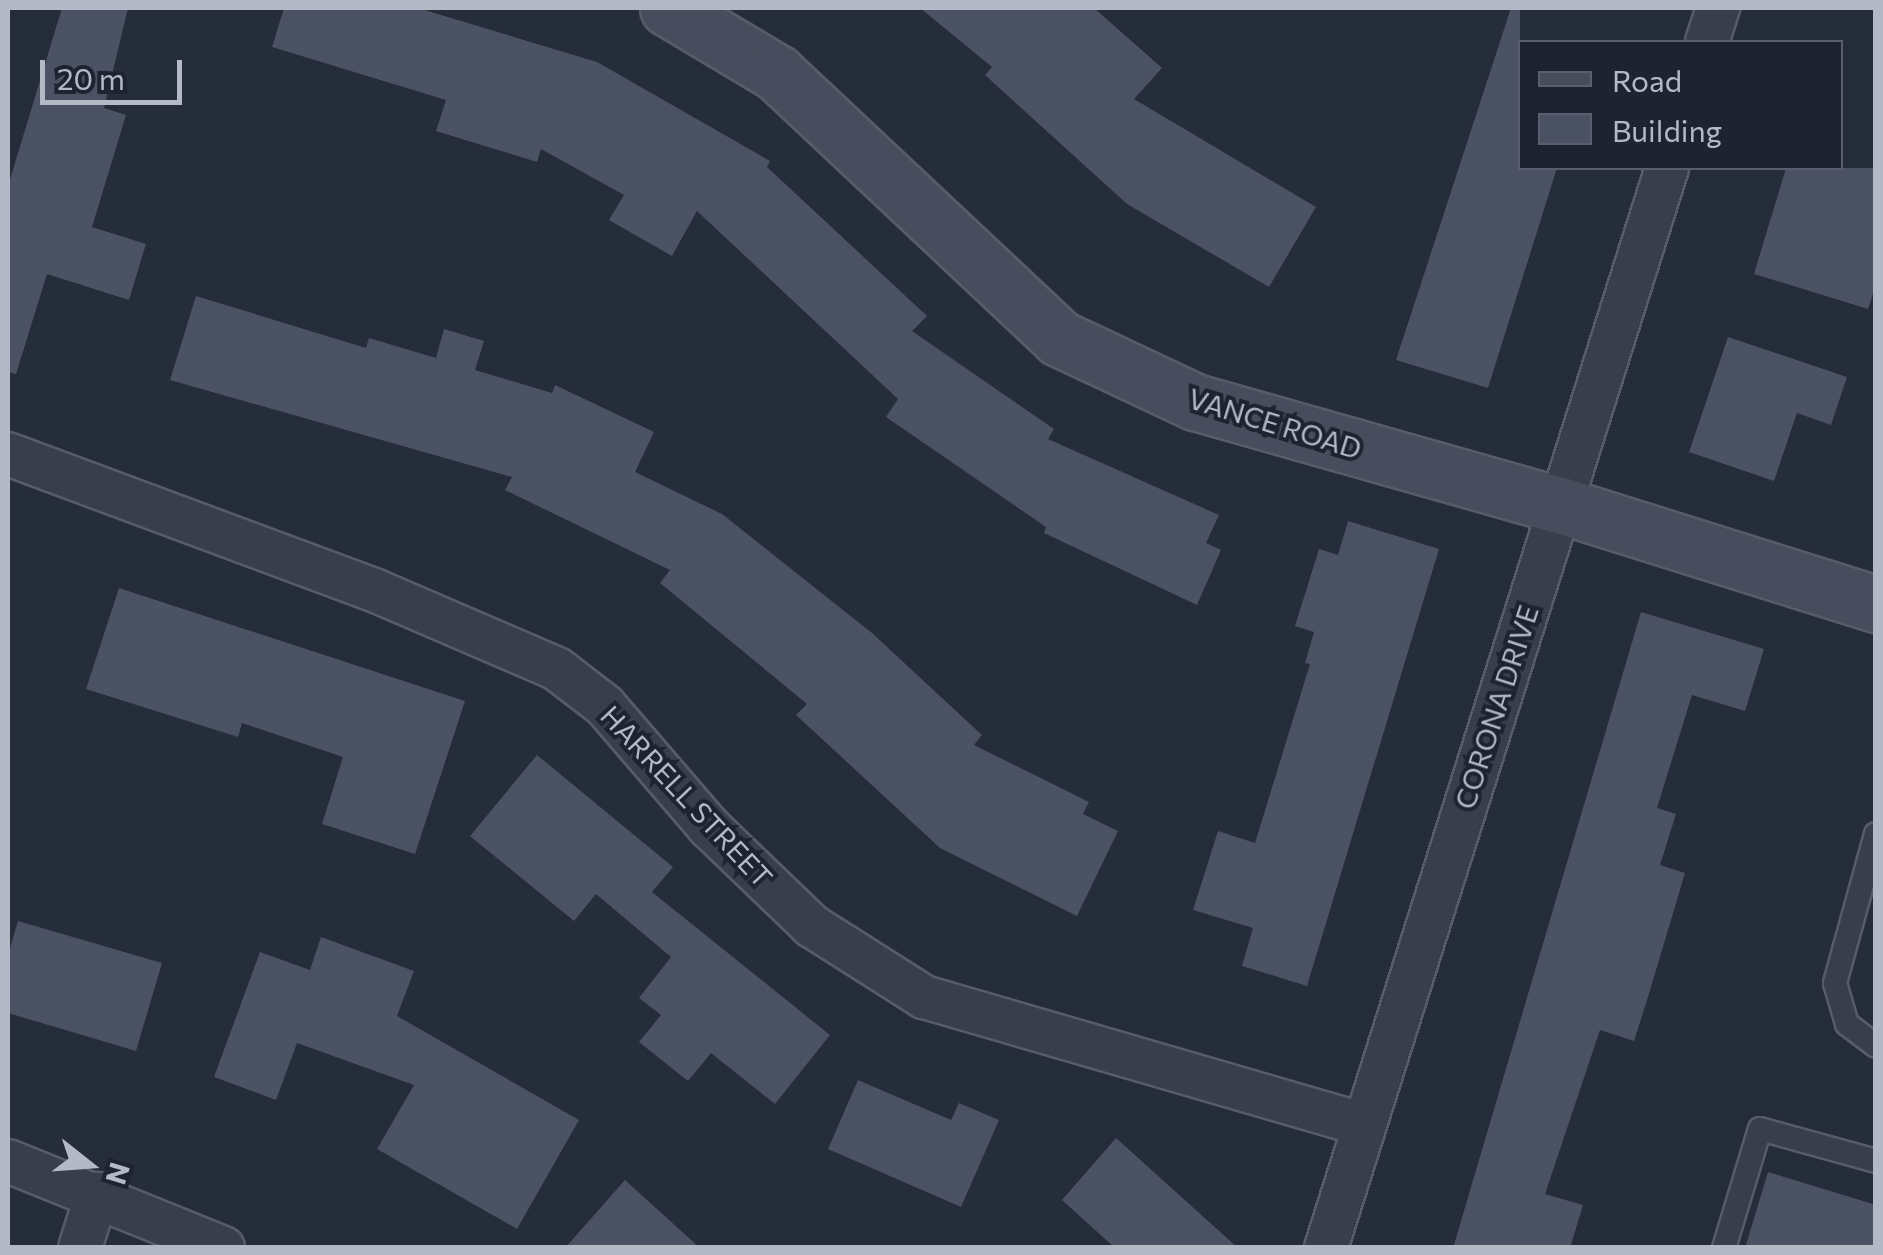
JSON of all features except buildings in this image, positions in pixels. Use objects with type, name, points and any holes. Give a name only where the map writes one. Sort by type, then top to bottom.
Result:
[{"type":"street","name":"VANCE ROAD","points":[[668,8],[776,73],[1059,338],[1195,402],[1560,505],[1876,604]]},
{"type":"street","points":[[1708,40],[1718,8]]},
{"type":"street","name":"CORONA DRIVE","points":[[1326,1248],[1666,170]]},
{"type":"street","name":"HARRELL STREET","points":[[8,454],[374,590],[557,669],[605,706],[709,827],[812,926],[924,997],[1364,1124]]},
{"type":"street","points":[[8,1161],[222,1248]]},
{"type":"street","points":[[80,1248],[97,1194]]},
{"type":"lane","points":[[1876,834],[1834,983],[1847,1024],[1876,1046]]},
{"type":"lane","points":[[1724,1248],[1760,1129],[1876,1162]]}]
